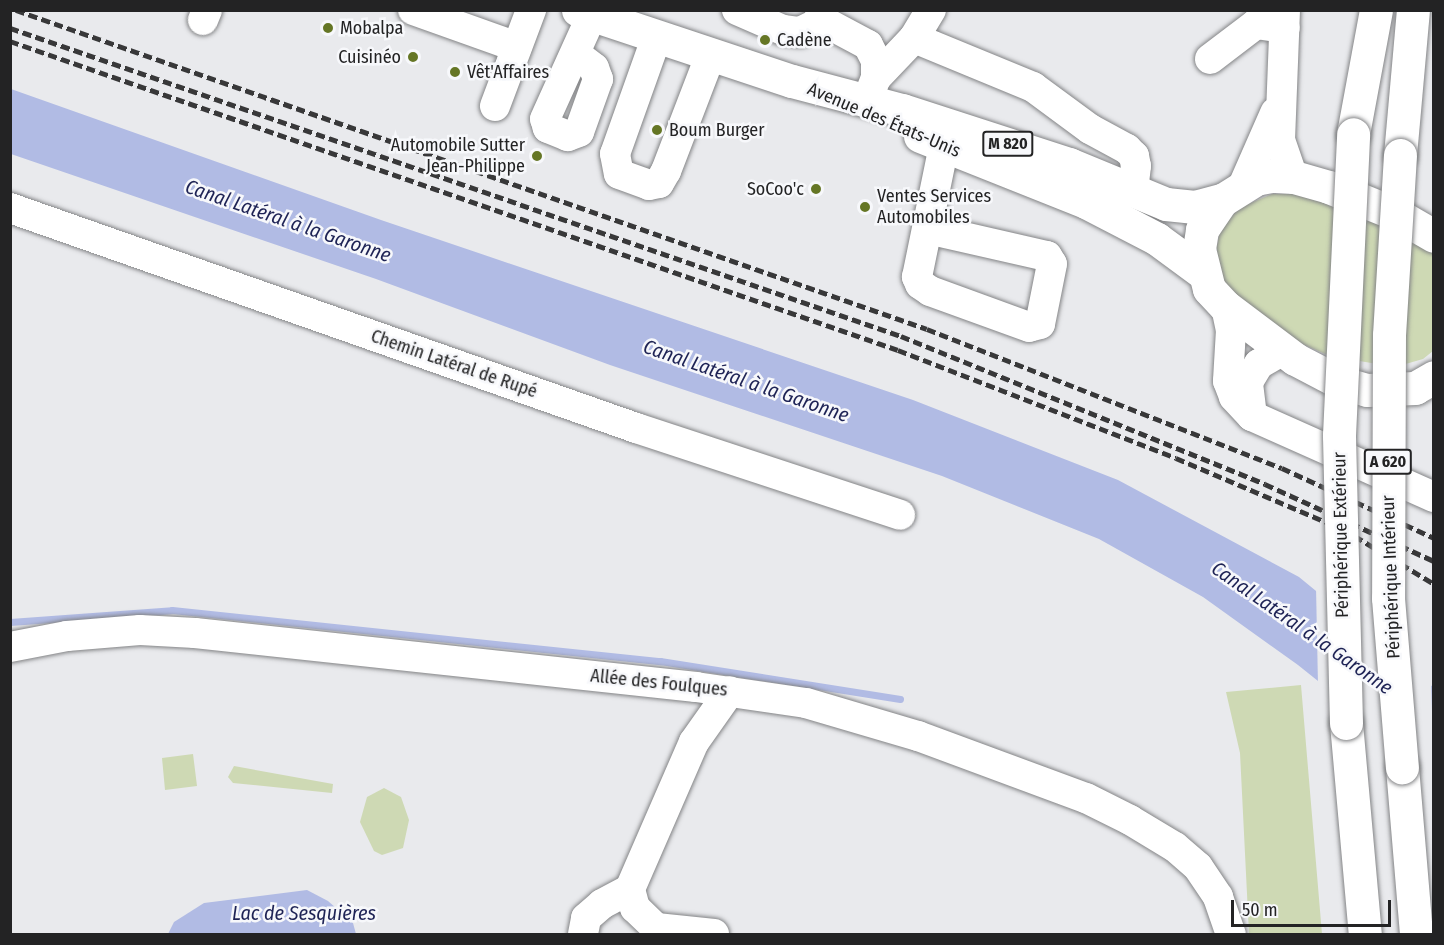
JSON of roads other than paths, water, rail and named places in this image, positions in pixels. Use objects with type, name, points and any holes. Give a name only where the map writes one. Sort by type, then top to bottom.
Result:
[{"type":"main road","points":[[1353,134],[1355,10]]},
{"type":"main road","points":[[1353,134],[1376,10]]},
{"type":"main road","points":[[1400,151],[1413,10]]},
{"type":"main road","points":[[1400,151],[1425,63],[1432,10]]},
{"type":"main road","name":"Avenue des États-Unis","points":[[585,13],[630,18],[657,36],[792,81],[944,146],[1086,202],[1157,239],[1202,272]]},
{"type":"main road","name":"Avenue des États-Unis","points":[[792,81],[871,89],[1069,164],[1133,192],[1177,206],[1195,207],[1271,176],[1293,177]]},
{"type":"main road","name":"Périphérique Extérieur","points":[[1353,134],[1339,435],[1346,723],[1365,934]]},
{"type":"main road","name":"Périphérique Intérieur","points":[[1400,151],[1389,335],[1388,598],[1416,934]]},
{"type":"main road","points":[[1293,177],[1387,210],[1434,236]]},
{"type":"main road","points":[[1233,193],[1202,230],[1198,249],[1202,272],[1209,289],[1226,307],[1283,350],[1339,382],[1367,390],[1427,386]]},
{"type":"street","points":[[413,10],[517,47]]},
{"type":"street","points":[[495,106],[531,10]]},
{"type":"street","points":[[737,10],[783,30],[800,32],[822,16]]},
{"type":"street","points":[[792,10],[801,20],[822,16],[868,45],[876,61],[871,89]]},
{"type":"street","points":[[577,55],[585,13]]},
{"type":"street","points":[[1210,59],[1245,17],[1285,19],[1281,150],[1293,177]]},
{"type":"street","points":[[871,89],[925,18],[1033,87],[1090,129],[1126,149],[1134,156],[1136,166],[1133,192]]},
{"type":"street","points":[[657,36],[643,84],[615,154],[615,167],[619,174],[649,185],[659,183],[664,174],[711,54]]},
{"type":"street","points":[[1233,193],[1281,96]]},
{"type":"street","points":[[928,229],[1047,256],[1052,264],[1040,324],[1029,327],[923,288],[917,277],[944,146]]},
{"type":"street","name":"Chemin Latéral de Rupé","points":[[10,208],[636,428],[900,515]]},
{"type":"street","points":[[1226,307],[1231,330],[1228,381],[1234,397],[1252,416],[1434,497]]},
{"type":"street","points":[[1252,416],[1248,382],[1259,364],[1283,350]]},
{"type":"street","name":"Allée des Foulques","points":[[10,647],[67,636],[140,630],[195,633],[730,691],[806,703],[918,736],[1086,798],[1175,847],[1198,867],[1218,897],[1231,934]]},
{"type":"street","points":[[714,934],[637,926],[630,889],[694,742],[730,691]]},
{"type":"street","points":[[583,934],[586,918],[602,904],[630,889]]},
{"type":"water","name":"Canal Latéral à la Garonne","points":[[11,89],[381,220],[913,400],[1118,480],[1299,577],[1433,687],[1433,773],[1298,665],[1203,597],[1099,539],[942,476],[610,365],[376,279],[11,154]]},
{"type":"water","name":"Lac de Sesquières","points":[[307,890],[328,901],[353,923],[356,934],[168,934],[174,922],[204,903]]},
{"type":"waterway","points":[[10,622],[172,610],[660,661],[900,699]]},
{"type":"railway","points":[[16,10],[927,329],[1282,468],[1434,538]]},
{"type":"railway","points":[[10,28],[901,336],[1265,484],[1434,561]]},
{"type":"railway","points":[[10,41],[898,350],[1176,458],[1338,527]]},
{"type":"railway","points":[[1343,529],[1434,584]]},
{"type":"place","name":"Mobalpa","points":[[328,28]]},
{"type":"place","name":"Cadène","points":[[765,40]]},
{"type":"place","name":"Cuisinéo","points":[[413,57]]},
{"type":"place","name":"Vêt'Affaires","points":[[455,72]]},
{"type":"place","name":"Boum Burger","points":[[657,130]]},
{"type":"place","name":"Automobile Sutter Jean-Philippe","points":[[537,156]]},
{"type":"place","name":"SoCoo'c","points":[[816,189]]},
{"type":"place","name":"Ventes Services Automobiles","points":[[865,207]]}]
